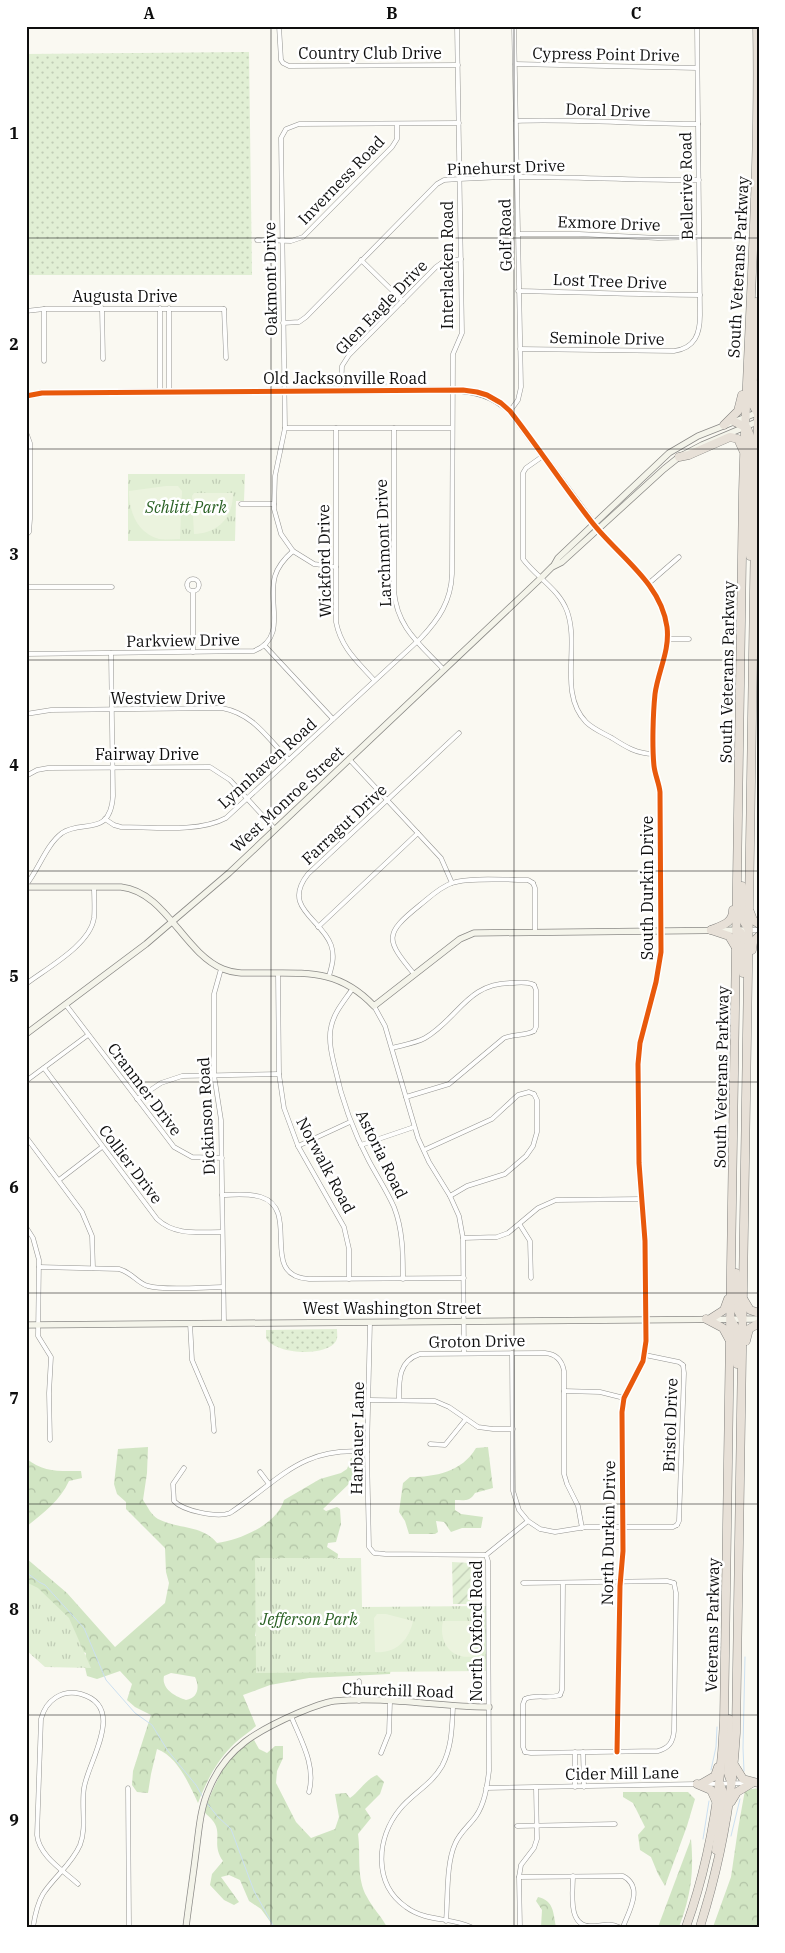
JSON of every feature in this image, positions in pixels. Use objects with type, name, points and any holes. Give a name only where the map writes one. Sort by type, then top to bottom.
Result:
[{"type":"highway","name":"South Veterans Parkway","points":[[730,1319],[744,454],[757,155],[757,26]]},
{"type":"highway","points":[[753,267],[756,280],[756,320],[752,403],[758,416]]},
{"type":"highway","points":[[724,424],[738,411],[742,400],[749,276],[753,267]]},
{"type":"highway","name":"South Veterans Parkway","points":[[743,1319],[754,579],[759,384]]},
{"type":"highway","points":[[733,421],[745,426],[751,439],[750,547],[751,581],[754,595]]},
{"type":"highway","points":[[679,457],[732,436],[740,442],[744,454]]},
{"type":"highway","points":[[754,579],[758,565],[759,502]]},
{"type":"highway","points":[[738,820],[741,832],[744,922],[749,930]]},
{"type":"highway","points":[[711,930],[727,923],[733,915],[734,863],[738,856]]},
{"type":"highway","points":[[749,910],[753,920],[759,924]]},
{"type":"highway","points":[[711,930],[728,936],[736,948]]},
{"type":"highway","points":[[737,930],[741,933],[742,938],[744,1019],[747,1035]]},
{"type":"highway","points":[[748,996],[751,990],[752,945],[759,936]]},
{"type":"highway","points":[[732,1204],[738,1311],[743,1319]]},
{"type":"highway","points":[[708,1319],[724,1310],[727,1304],[728,1263],[732,1250]]},
{"type":"highway","points":[[743,1296],[749,1309],[759,1313]]},
{"type":"highway","points":[[708,1319],[724,1328],[730,1343]]},
{"type":"highway","points":[[730,1319],[736,1328],[738,1396],[741,1416]]},
{"type":"highway","name":"Veterans Parkway","points":[[686,1927],[708,1853],[720,1784],[725,1692],[730,1319]]},
{"type":"highway","name":"Veterans Parkway","points":[[700,1927],[713,1884],[730,1803],[734,1764],[737,1712],[743,1319]]},
{"type":"highway","points":[[742,1383],[745,1372],[746,1337],[749,1329],[759,1323]]},
{"type":"highway","points":[[725,1692],[729,1732],[728,1776],[732,1783]]},
{"type":"highway","points":[[716,1809],[715,1797],[712,1791],[699,1784],[717,1772],[721,1728],[724,1721]]},
{"type":"highway","points":[[734,1764],[743,1779],[756,1783]]},
{"type":"highway","points":[[730,1803],[737,1792],[756,1783]]},
{"type":"highway","points":[[713,1884],[724,1795],[720,1784]]},
{"type":"street","name":"Country Club Drive","points":[[279,26],[281,60],[289,66],[458,65]]},
{"type":"street","name":"Interlacken Road","points":[[417,641],[440,616],[451,588],[453,354],[462,333],[457,26]]},
{"type":"street","name":"Golf Road","points":[[510,411],[518,400],[521,390],[514,26]]},
{"type":"street","name":"Bellerive Road","points":[[693,344],[699,329],[700,295],[697,26]]},
{"type":"street","name":"Cypress Point Drive","points":[[515,64],[697,68]]},
{"type":"street","name":"Doral Drive","points":[[516,121],[584,120],[638,124],[698,124]]},
{"type":"street","name":"Oakmont Drive","points":[[336,567],[314,564],[293,551],[281,534],[274,504],[275,476],[285,428],[282,135],[286,129],[299,124],[459,123]]},
{"type":"street","name":"Inverness Road","points":[[257,240],[298,240],[303,237],[385,154],[397,139],[397,124]]},
{"type":"street","name":"Pinehurst Drive","points":[[283,323],[294,323],[303,320],[437,184],[444,180],[517,177],[699,180]]},
{"type":"street","name":"Exmore Drive","points":[[518,234],[579,234],[658,238],[699,237]]},
{"type":"street","name":"Glen Eagle Drive","points":[[342,390],[344,362],[403,300],[443,262],[461,259]]},
{"type":"street","points":[[361,260],[403,300]]},
{"type":"street","name":"Lost Tree Drive","points":[[518,291],[572,291],[635,296],[700,295]]},
{"type":"street","points":[[102,308],[103,359]]},
{"type":"street","points":[[160,308],[160,392]]},
{"type":"street","points":[[168,308],[169,392]]},
{"type":"street","name":"Augusta Drive","points":[[26,310],[225,308],[226,358]]},
{"type":"street","points":[[44,309],[44,361]]},
{"type":"street","name":"Seminole Drive","points":[[520,349],[674,351],[684,349],[693,344]]},
{"type":"street","points":[[160,350],[169,350]]},
{"type":"street","name":"Old Jacksonville Road","points":[[26,396],[42,393],[342,390],[453,390],[482,393],[497,400],[510,411],[596,527]]},
{"type":"street","name":"West Monroe Street","points":[[26,1034],[118,967],[229,873],[552,567],[562,562],[669,453],[689,440],[724,424],[745,417],[758,416]]},
{"type":"street","name":"West Monroe Street","points":[[596,527],[679,457],[702,444],[745,426],[758,416]]},
{"type":"street","points":[[285,428],[452,428]]},
{"type":"street","name":"Wickford Drive","points":[[336,428],[336,622],[340,637],[351,656],[374,680]]},
{"type":"street","name":"Larchmont Drive","points":[[394,428],[395,600],[399,617],[405,628],[444,670]]},
{"type":"street","points":[[26,432],[30,443],[30,528],[26,535]]},
{"type":"street","points":[[543,456],[526,468],[523,477],[523,558],[561,600],[570,621],[572,695],[579,712],[593,727],[637,752],[654,754]]},
{"type":"street","points":[[241,504],[274,504]]},
{"type":"street","points":[[596,527],[648,584],[663,611],[668,639],[689,639]]},
{"type":"street","points":[[293,551],[280,564],[274,577],[274,627],[271,638],[265,646],[333,719]]},
{"type":"street","points":[[648,584],[679,557]]},
{"type":"street","points":[[26,587],[112,587]]},
{"type":"street","points":[[193,592],[193,652]]},
{"type":"street","name":"South Durkin Drive","points":[[646,1320],[645,1241],[639,1163],[638,1064],[640,1043],[659,969],[661,931],[660,792],[654,767],[655,694],[668,639]]},
{"type":"street","name":"Lynnhaven Road","points":[[105,818],[121,828],[206,826],[226,818],[417,641]]},
{"type":"street","name":"Parkview Drive","points":[[26,654],[246,652],[265,646]]},
{"type":"street","points":[[26,886],[60,835],[71,829],[92,826],[105,818],[112,801],[112,653]]},
{"type":"street","name":"Westview Drive","points":[[26,714],[50,710],[216,708],[230,710],[253,721],[289,760]]},
{"type":"street","name":"Farragut Drive","points":[[329,976],[332,950],[328,938],[301,906],[300,889],[304,878],[459,733]]},
{"type":"street","points":[[349,758],[441,858],[452,883]]},
{"type":"street","name":"Fairway Drive","points":[[26,776],[42,768],[210,767],[230,780],[275,828]]},
{"type":"street","points":[[318,927],[418,833]]},
{"type":"street","points":[[414,974],[394,947],[394,929],[403,918],[452,883],[464,881],[535,881],[535,932]]},
{"type":"street","points":[[26,886],[128,887],[142,892],[206,958],[221,969],[239,973],[309,973],[329,976],[353,988],[374,1006],[382,1018],[392,1048],[414,1127],[459,1216],[463,1238],[464,1353]]},
{"type":"street","points":[[26,984],[77,946],[88,934],[94,918],[94,887]]},
{"type":"street","points":[[374,1006],[460,939],[474,933],[759,930]]},
{"type":"street","name":"Dickinson Road","points":[[221,969],[214,994],[214,1075],[221,1120],[224,1323]]},
{"type":"street","name":"Norwalk Road","points":[[278,973],[279,1074],[284,1108],[298,1146],[344,1227],[349,1249],[349,1279]]},
{"type":"street","points":[[392,1048],[427,1037],[485,987],[504,983],[535,983],[536,1033],[512,1035],[504,1038],[449,1084],[406,1097]]},
{"type":"street","name":"Astoria Road","points":[[353,988],[335,1015],[330,1036],[338,1081],[350,1122],[390,1199],[398,1219],[402,1244],[403,1278]]},
{"type":"street","name":"Cranmer Drive","points":[[66,1005],[162,1134],[179,1151],[186,1155],[200,1158],[222,1158]]},
{"type":"street","points":[[26,1081],[88,1035]]},
{"type":"street","name":"Collier Drive","points":[[44,1068],[151,1213],[160,1222],[187,1233],[222,1232]]},
{"type":"street","points":[[137,1099],[152,1088],[172,1079],[190,1075],[279,1074]]},
{"type":"street","points":[[424,1150],[492,1119],[518,1095],[529,1092],[536,1093],[537,1132],[533,1146],[526,1156],[505,1174],[467,1186],[450,1196]]},
{"type":"street","points":[[298,1146],[350,1122]]},
{"type":"street","points":[[361,1145],[414,1127]]},
{"type":"street","points":[[26,1137],[82,1212],[88,1224],[93,1242],[93,1268]]},
{"type":"street","points":[[59,1180],[102,1147]]},
{"type":"street","points":[[222,1195],[259,1196],[276,1207],[280,1218],[281,1256],[284,1265],[291,1273],[304,1279],[464,1278]]},
{"type":"street","points":[[463,1238],[502,1235],[520,1224],[538,1208],[556,1200],[642,1199]]},
{"type":"street","points":[[520,1224],[530,1241],[531,1278]]},
{"type":"street","points":[[26,1227],[37,1252],[39,1267],[37,1325],[39,1339],[49,1351],[51,1357],[50,1440]]},
{"type":"street","points":[[39,1267],[124,1270],[146,1286],[151,1287],[223,1287]]},
{"type":"street","name":"West Washington Street","points":[[26,1325],[759,1319]]},
{"type":"street","name":"North Durkin Drive","points":[[617,1752],[620,1582],[623,1551],[622,1412],[624,1398],[645,1355],[646,1320]]},
{"type":"street","name":"Harbauer Lane","points":[[370,1322],[370,1400],[367,1452],[369,1547],[374,1553],[486,1555]]},
{"type":"street","points":[[190,1323],[192,1360],[210,1401],[213,1412],[214,1431]]},
{"type":"street","points":[[512,1353],[514,1496],[519,1510],[528,1521],[540,1529],[554,1532],[582,1528],[622,1527]]},
{"type":"street","name":"Groton Drive","points":[[399,1400],[400,1372],[410,1359],[425,1354],[545,1353],[554,1355],[559,1358],[564,1368],[564,1391]]},
{"type":"street","name":"Bristol Drive","points":[[622,1527],[673,1527],[678,1526],[679,1521],[684,1364],[645,1355]]},
{"type":"street","points":[[582,1528],[578,1506],[564,1474],[564,1391],[600,1392],[624,1398]]},
{"type":"street","points":[[370,1400],[435,1401],[486,1428],[513,1429]]},
{"type":"street","points":[[430,1444],[445,1444],[466,1419]]},
{"type":"street","points":[[184,1468],[174,1484],[174,1501],[180,1505],[213,1515],[223,1515],[295,1466],[322,1454],[345,1450],[367,1452]]},
{"type":"street","points":[[260,1472],[269,1484]]},
{"type":"street","name":"North Oxford Road","points":[[446,1921],[452,1851],[461,1832],[479,1812],[486,1788],[489,1759],[489,1707],[488,1561],[486,1555],[528,1521]]},
{"type":"street","points":[[524,1583],[675,1582],[674,1734],[669,1746],[658,1751],[524,1752],[523,1698],[561,1696],[563,1583]]},
{"type":"street","points":[[359,1681],[359,1701]]},
{"type":"street","points":[[34,1927],[36,1912],[42,1896],[62,1870],[74,1855],[80,1845],[83,1828],[84,1787],[104,1729],[102,1713],[96,1703],[87,1696],[72,1693],[61,1695],[51,1701],[43,1712],[40,1723],[38,1841],[40,1848],[62,1870],[78,1884]]},
{"type":"street","name":"Churchill Road","points":[[186,1927],[202,1808],[209,1789],[223,1764],[244,1742],[264,1729],[291,1716],[326,1703],[359,1701],[453,1707],[489,1707]]},
{"type":"street","points":[[381,1753],[389,1733],[390,1702]]},
{"type":"street","points":[[453,1707],[452,1736],[447,1755],[432,1780],[398,1810],[386,1831],[381,1856],[385,1880],[400,1902],[420,1915],[471,1927]]},
{"type":"street","points":[[291,1716],[310,1761],[311,1783],[309,1792]]},
{"type":"street","points":[[574,1752],[575,1787]]},
{"type":"street","points":[[583,1752],[584,1786]]},
{"type":"street","name":"Cider Mill Lane","points":[[486,1788],[756,1783]]},
{"type":"street","points":[[128,1788],[129,1927]]},
{"type":"street","points":[[520,1927],[519,1877],[521,1865],[536,1843],[536,1788]]},
{"type":"street","points":[[517,1826],[615,1824]]},
{"type":"street","points":[[519,1877],[619,1875],[627,1878],[634,1890],[633,1900],[621,1927],[609,1924],[590,1926],[579,1921],[574,1913],[573,1876]]},
{"type":"green space","points":[[249,52],[252,275],[26,275],[26,54]]},
{"type":"green space","name":"Schlitt Park","points":[[128,474],[245,474],[244,501],[236,501],[235,541],[128,541]]},
{"type":"green space","points":[[178,486],[182,491],[180,539],[159,539],[151,536],[140,527],[131,507],[129,491]]},
{"type":"green space","points":[[194,493],[233,493],[227,516],[223,522],[211,531],[194,534],[192,496]]},
{"type":"green space","points":[[337,1329],[337,1340],[322,1350],[312,1352],[279,1348],[266,1338],[266,1330]]},
{"type":"green space","points":[[148,1447],[143,1500],[153,1515],[165,1522],[205,1533],[217,1543],[237,1538],[257,1529],[274,1516],[284,1500],[320,1479],[341,1473],[347,1469],[351,1458],[365,1458],[364,1477],[353,1480],[323,1509],[326,1511],[337,1507],[340,1509],[341,1524],[336,1542],[328,1543],[327,1547],[338,1554],[337,1563],[258,1621],[255,1636],[391,1668],[390,1674],[309,1678],[270,1685],[243,1695],[256,1726],[237,1741],[223,1756],[209,1778],[198,1803],[177,1765],[171,1758],[157,1749],[148,1793],[137,1792],[132,1785],[133,1771],[151,1715],[135,1707],[127,1700],[132,1684],[120,1671],[97,1679],[87,1676],[84,1663],[86,1653],[73,1648],[26,1586],[26,1558],[67,1593],[115,1647],[165,1603],[169,1583],[166,1572],[165,1548],[126,1509],[126,1502],[117,1494],[114,1484],[118,1449]],"holes":[[[171,1673],[195,1677],[198,1688],[197,1692],[193,1697],[186,1700],[170,1692],[164,1681],[164,1676]]]},
{"type":"green space","points":[[488,1447],[493,1488],[475,1493],[469,1499],[455,1500],[455,1510],[461,1514],[483,1517],[481,1528],[462,1528],[451,1532],[444,1522],[436,1521],[438,1532],[435,1534],[409,1534],[405,1521],[399,1512],[403,1483],[410,1477],[429,1476],[456,1468],[476,1448]]},
{"type":"green space","points":[[26,1458],[45,1469],[81,1471],[82,1478],[69,1481],[56,1501],[26,1527]]},
{"type":"green space","name":"Jefferson Park","points":[[255,1558],[361,1558],[362,1607],[486,1606],[486,1671],[256,1673]]},
{"type":"green space","points":[[452,1562],[471,1563],[470,1604],[453,1604]]},
{"type":"green space","points":[[26,1582],[38,1588],[69,1618],[91,1668],[45,1667],[26,1650]]},
{"type":"green space","points":[[377,1614],[386,1614],[413,1621],[405,1640],[389,1651],[375,1652],[374,1618]]},
{"type":"green space","points":[[443,1621],[474,1621],[476,1624],[475,1656],[460,1656],[448,1649],[443,1636]]},
{"type":"green space","points":[[254,1740],[259,1749],[267,1753],[275,1746],[283,1746],[283,1758],[277,1771],[276,1783],[296,1822],[311,1838],[335,1829],[339,1817],[335,1794],[346,1793],[350,1798],[377,1775],[384,1782],[380,1794],[365,1809],[371,1818],[358,1834],[361,1882],[369,1901],[387,1927],[274,1927],[261,1909],[249,1901],[240,1880],[229,1875],[221,1877],[239,1902],[234,1905],[224,1900],[210,1885],[212,1874],[223,1861],[217,1844],[216,1826],[204,1812],[217,1781],[229,1760],[236,1752]]},
{"type":"green space","points":[[759,1788],[759,1927],[713,1927],[731,1877],[745,1790]]},
{"type":"green space","points":[[623,1792],[688,1792],[695,1799],[665,1886],[651,1857],[640,1850],[638,1835],[645,1827],[633,1803],[623,1797]]},
{"type":"green space","points":[[691,1839],[691,1883],[679,1927],[658,1927]]},
{"type":"green space","points":[[538,1897],[550,1904],[556,1927],[541,1927],[542,1910],[536,1901]]},
{"type":"waterway","points":[[349,384],[393,384]]},
{"type":"waterway","points":[[293,385],[336,385]]},
{"type":"waterway","points":[[26,1572],[45,1585],[84,1628],[106,1680],[135,1713],[152,1725],[168,1751],[196,1785],[204,1799]]},
{"type":"waterway","points":[[744,1771],[745,1657]]},
{"type":"waterway","points":[[711,1770],[716,1747],[717,1727]]},
{"type":"waterway","points":[[731,1836],[740,1799]]},
{"type":"waterway","points":[[703,1839],[709,1801]]},
{"type":"waterway","points":[[206,1802],[231,1829],[254,1891],[274,1927]]},
{"type":"cycle path","points":[[26,396],[42,393],[463,390],[487,395],[510,411],[591,521],[647,583],[663,611],[667,627],[667,644],[656,686],[653,720],[654,766],[660,792],[661,952],[656,982],[640,1043],[638,1064],[639,1163],[645,1241],[646,1341],[643,1361],[624,1398],[622,1412],[623,1551],[620,1586],[617,1752]]}]
